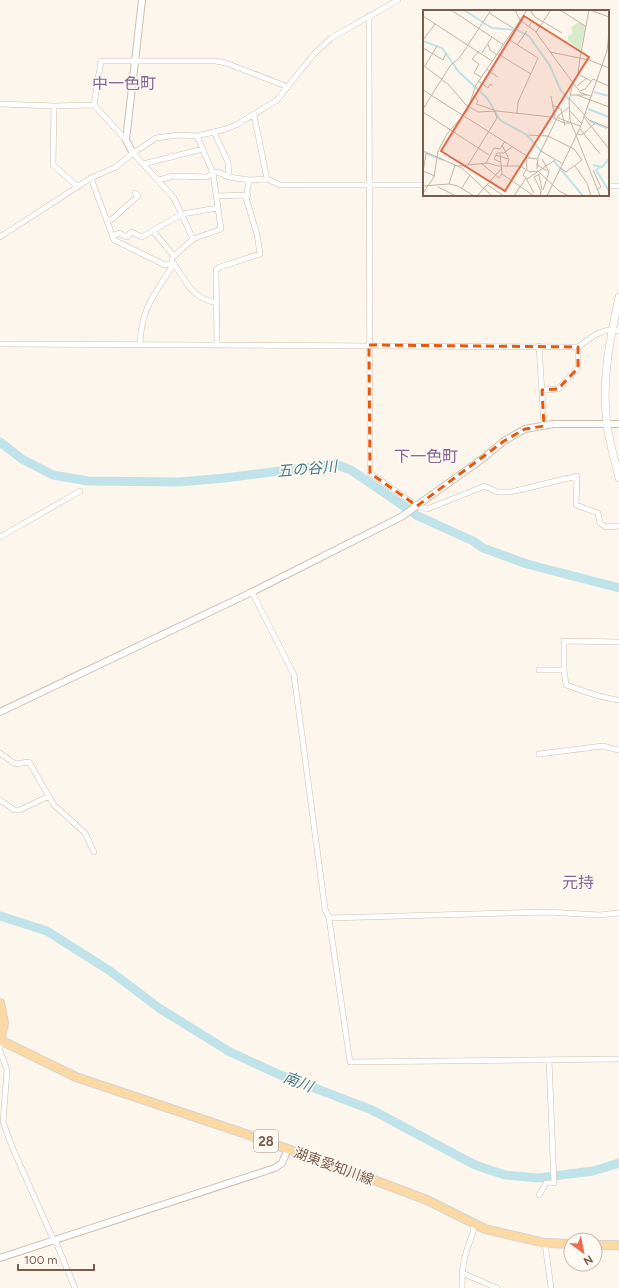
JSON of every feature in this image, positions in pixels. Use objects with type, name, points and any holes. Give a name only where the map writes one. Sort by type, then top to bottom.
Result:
[{"type":"main road","points":[[619,297],[616,330],[605,386],[607,424],[619,478]]},
{"type":"main road","points":[[0,1003],[4,1023],[0,1040]]},
{"type":"main road","name":"湖東愛知川線","points":[[0,1040],[76,1077],[288,1149],[426,1200],[485,1230],[546,1243],[563,1244]]},
{"type":"main road","points":[[603,1244],[619,1245]]},
{"type":"street","points":[[126,140],[142,0]]},
{"type":"street","points":[[0,237],[77,186],[116,167],[132,153],[156,138],[178,135],[196,136],[214,132],[238,124],[254,115],[277,100],[313,55],[331,38],[398,0]]},
{"type":"street","points":[[369,16],[370,473],[417,506],[427,509],[484,486],[497,492],[511,492],[577,476],[576,505],[598,513],[600,523],[606,527],[619,526]]},
{"type":"street","points":[[94,105],[101,62],[216,61],[226,63],[288,87]]},
{"type":"street","points":[[0,104],[54,106],[94,105],[126,140],[132,153],[159,180],[174,198],[193,239]]},
{"type":"street","points":[[54,106],[53,165],[77,186]]},
{"type":"street","points":[[254,115],[267,179]]},
{"type":"street","points":[[214,132],[228,162],[229,177]]},
{"type":"street","points":[[196,136],[213,173],[221,229],[193,239],[174,256],[172,261],[194,294],[207,301],[217,303]]},
{"type":"street","points":[[143,164],[203,149]]},
{"type":"street","points":[[159,180],[173,176],[196,178],[207,177],[218,172],[229,177],[249,180],[267,179],[280,185],[423,185]]},
{"type":"street","points":[[91,178],[114,240],[165,265],[174,264]]},
{"type":"street","points":[[217,345],[216,270],[220,267],[260,254],[257,234],[246,198],[248,195],[249,180]]},
{"type":"street","points":[[107,220],[111,220],[138,196],[135,193]]},
{"type":"street","points":[[216,196],[248,195]]},
{"type":"street","points":[[113,236],[119,233],[127,237],[131,232],[142,237],[182,214],[218,208]]},
{"type":"street","points":[[153,230],[174,256]]},
{"type":"street","points":[[140,345],[140,334],[145,310],[155,291],[174,264]]},
{"type":"street","points":[[0,344],[578,347],[600,331],[616,330]]},
{"type":"street","points":[[539,346],[544,426]]},
{"type":"street","points":[[542,390],[558,389],[578,368],[578,347]]},
{"type":"street","points":[[0,712],[252,592],[401,517],[482,459],[504,441],[525,429],[544,426],[619,424]]},
{"type":"street","points":[[0,537],[80,491]]},
{"type":"street","points":[[252,592],[294,676],[325,909],[329,918],[350,1062],[619,1059]]},
{"type":"street","points":[[619,642],[564,641],[564,670],[566,686],[600,695],[605,699],[619,700]]},
{"type":"street","points":[[539,670],[564,670]]},
{"type":"street","points":[[539,754],[603,746],[619,750]]},
{"type":"street","points":[[0,752],[15,764],[29,762],[49,796],[62,812],[85,833],[94,852]]},
{"type":"street","points":[[0,800],[14,810],[20,810],[49,796]]},
{"type":"street","points":[[329,918],[547,912],[599,915],[619,913]]},
{"type":"street","points":[[0,1040],[0,1051],[7,1070],[2,1122],[75,1288]]},
{"type":"street","points":[[539,1195],[546,1184],[554,1183],[549,1060]]},
{"type":"street","points":[[0,1258],[275,1168],[282,1163],[288,1149]]},
{"type":"street","points":[[462,1288],[462,1273],[465,1254],[474,1231],[474,1225]]},
{"type":"street","points":[[546,1243],[551,1288]]},
{"type":"street","points":[[462,1273],[497,1288]]},
{"type":"highlighted area","points":[[369,345],[578,347],[578,368],[558,389],[542,390],[544,426],[525,429],[504,441],[417,506],[370,473]]},
{"type":"waterway","name":"五の谷川","points":[[0,442],[22,459],[53,475],[88,481],[179,482],[225,478],[335,464],[351,470],[418,516],[473,541],[483,548],[527,564],[619,588]]},
{"type":"waterway","name":"南川","points":[[0,916],[47,931],[110,971],[159,1008],[230,1052],[278,1074],[372,1110],[475,1165],[505,1175],[538,1178],[593,1171],[619,1163]]},
{"type":"district","name":"中一色町","points":[[124,83]]},
{"type":"district","name":"下一色町","points":[[426,456]]},
{"type":"district","name":"元持","points":[[578,882]]}]
